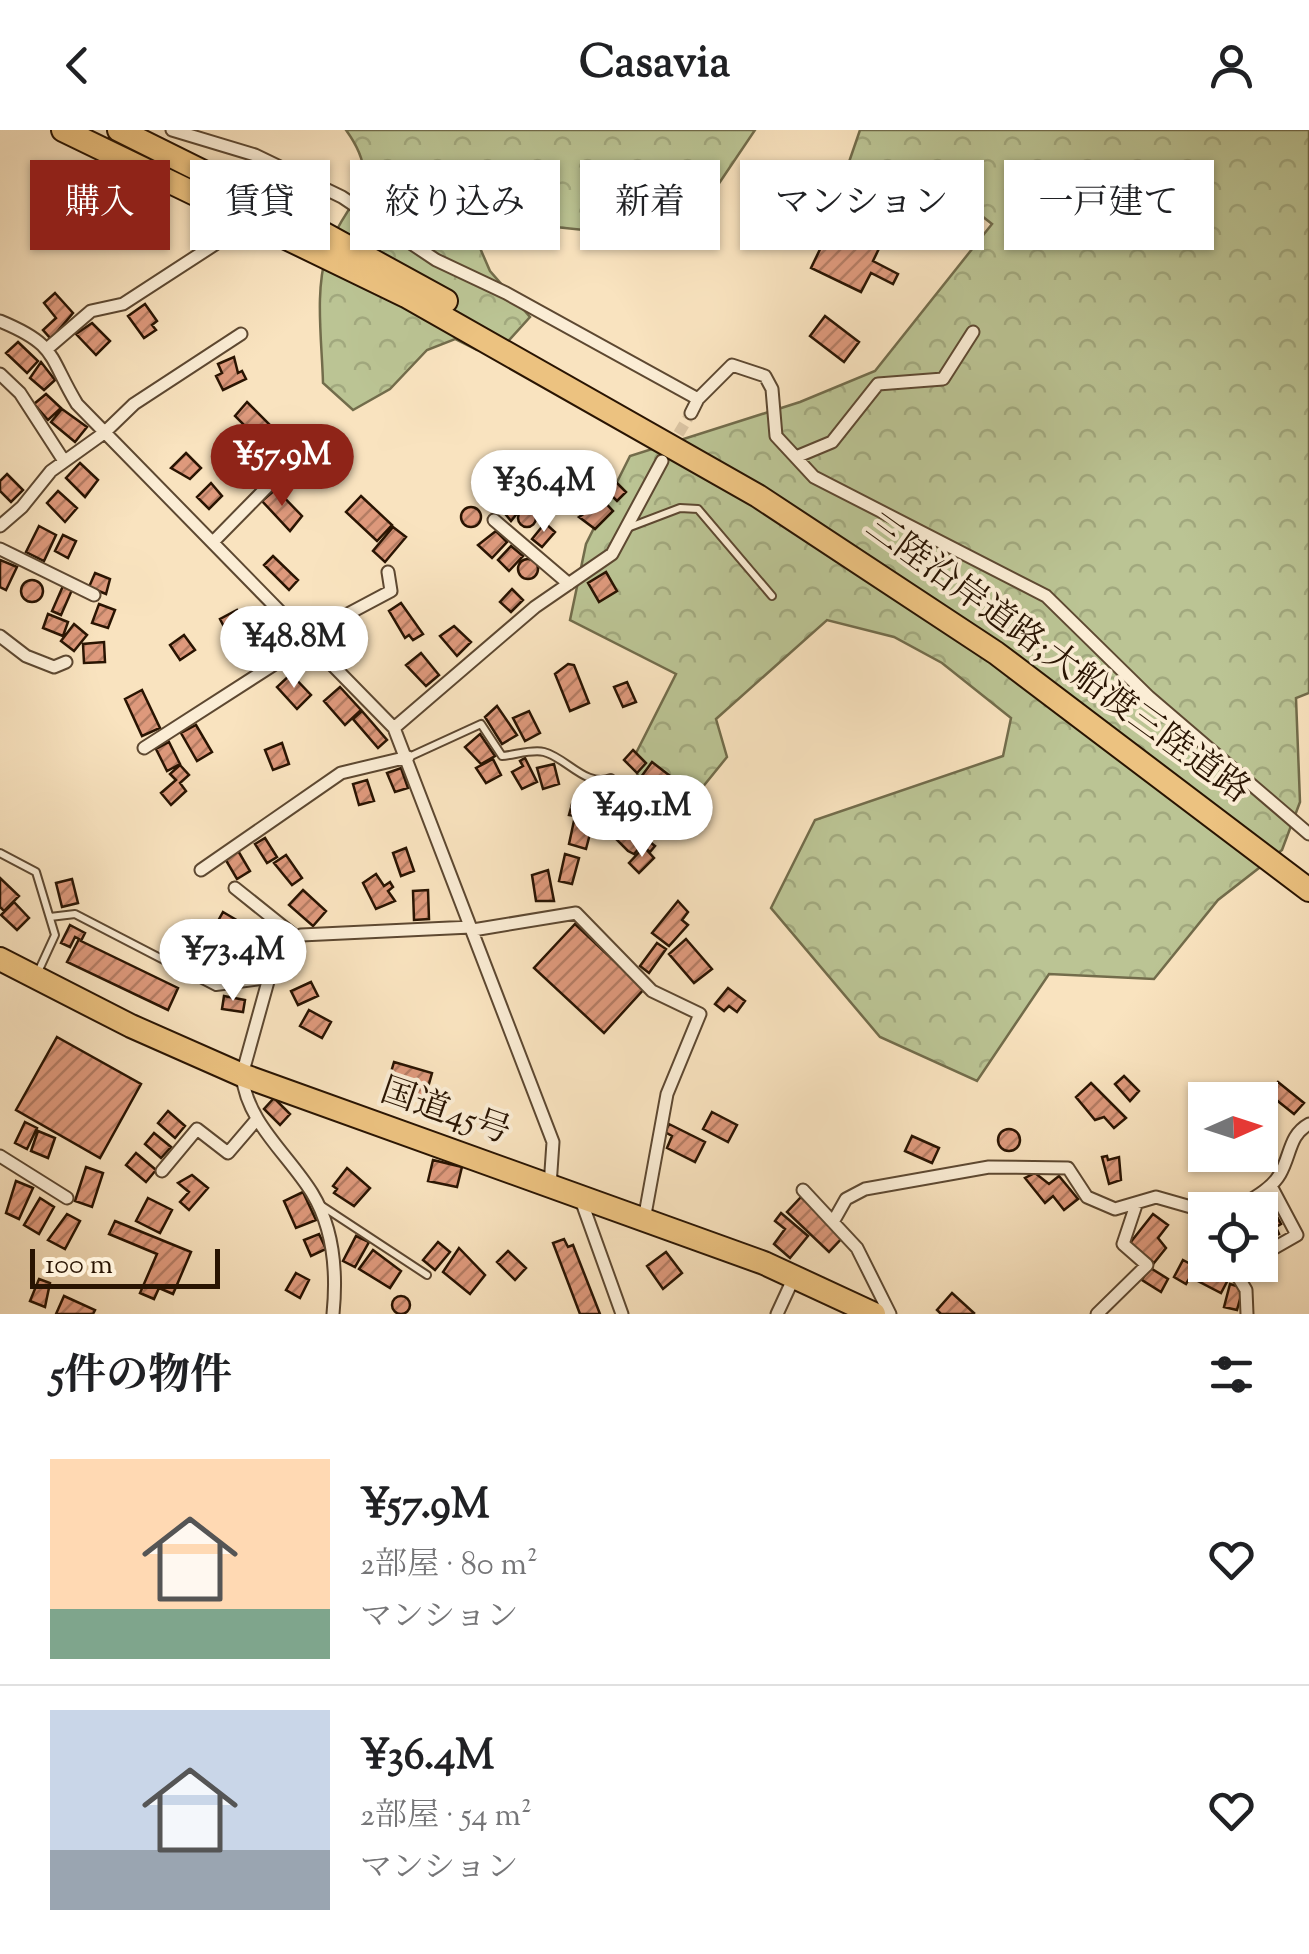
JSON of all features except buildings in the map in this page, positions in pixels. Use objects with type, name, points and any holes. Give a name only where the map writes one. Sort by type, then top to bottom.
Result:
[{"type":"highway","name":"三陸沿岸道路;大船渡三陸道路","points":[[63,130],[406,296],[758,496]]},
{"type":"highway","name":"三陸沿岸道路;大船渡三陸道路","points":[[120,130],[288,214],[456,306],[662,429],[996,653],[1309,890]]},
{"type":"highway","name":"国道45号","points":[[0,960],[242,1075],[796,1275],[874,1314]]},
{"type":"street","points":[[172,130],[255,155],[301,184],[342,197],[436,260],[528,304],[698,399]]},
{"type":"street","points":[[48,348],[91,311],[123,304],[207,250]]},
{"type":"street","points":[[0,321],[30,334],[48,348],[77,404],[394,728],[555,1149],[550,1186]]},
{"type":"street","points":[[796,457],[832,442],[878,384],[943,379],[973,332]]},
{"type":"street","points":[[2,521],[64,461],[104,433],[134,404],[241,334]]},
{"type":"street","points":[[691,413],[698,399],[732,365],[765,376],[772,389],[776,436],[814,477],[862,506],[1046,596],[1149,697],[1309,834]]},
{"type":"street","points":[[0,374],[20,393],[64,461]]},
{"type":"street","points":[[394,728],[535,607],[612,554],[662,461]]},
{"type":"street","points":[[214,541],[272,482],[275,474]]},
{"type":"street","points":[[494,520],[569,584]]},
{"type":"street","points":[[0,549],[94,594]]},
{"type":"street","points":[[326,655],[344,616],[392,591],[388,572]]},
{"type":"street","points":[[0,636],[26,656],[54,666],[66,662]]},
{"type":"street","points":[[144,748],[312,640]]},
{"type":"street","points":[[201,870],[341,773],[408,757]]},
{"type":"street","points":[[235,888],[289,939],[472,929],[576,913],[652,991],[700,1014],[668,1092],[644,1220]]},
{"type":"street","points":[[289,939],[269,980],[242,1075],[246,1100],[318,1204],[333,1260],[333,1314]]},
{"type":"street","points":[[162,1171],[197,1129],[228,1153],[258,1119]]},
{"type":"street","points":[[1262,1192],[1280,1174],[1294,1138],[1309,1124]]},
{"type":"street","points":[[0,1156],[68,1198]]},
{"type":"street","points":[[835,1216],[865,1189],[990,1167],[1062,1166],[1072,1171],[1087,1197],[1115,1210],[1156,1197],[1188,1206]]},
{"type":"street","points":[[1271,1186],[1274,1192]]},
{"type":"street","points":[[803,1190],[835,1216],[857,1248],[890,1314]]},
{"type":"street","points":[[580,1196],[622,1314]]},
{"type":"street","points":[[1278,1199],[1297,1235],[1278,1246]]},
{"type":"street","points":[[1098,1314],[1147,1265],[1123,1244],[1136,1205]]},
{"type":"street","points":[[776,1314],[796,1275]]},
{"type":"street","points":[[1243,1282],[1247,1314]]},
{"type":"lane","points":[[628,527],[680,508],[698,509],[772,596]]},
{"type":"lane","points":[[408,757],[481,724],[502,756],[541,750],[583,776],[603,781],[611,778]]},
{"type":"lane","points":[[0,853],[36,872],[50,918],[55,936],[35,978]]},
{"type":"lane","points":[[50,918],[75,914],[216,987],[269,980]]},
{"type":"lane","points":[[318,1204],[338,1213],[428,1275]]},
{"type":"green space","points":[[346,130],[755,130],[720,182],[720,160],[580,160],[580,230],[560,227],[560,160],[361,160]]},
{"type":"green space","points":[[860,130],[1309,130],[1309,693],[1296,698],[1300,802],[1282,850],[1218,900],[1154,979],[1049,974],[977,1081],[880,1037],[771,908],[815,820],[1003,756],[1011,718],[942,663],[894,637],[827,620],[716,719],[727,757],[663,836],[632,761],[676,674],[570,620],[586,544],[630,456],[800,402],[875,371],[971,250],[984,250],[984,234],[992,224],[984,218],[984,160],[850,160]]},
{"type":"green space","points":[[350,208],[350,250],[481,250],[490,271],[530,317],[503,347],[477,350],[455,339],[427,350],[390,389],[353,410],[323,383],[321,281],[336,232]]},
{"type":"tunnel","points":[[670,448],[691,413]]}]
